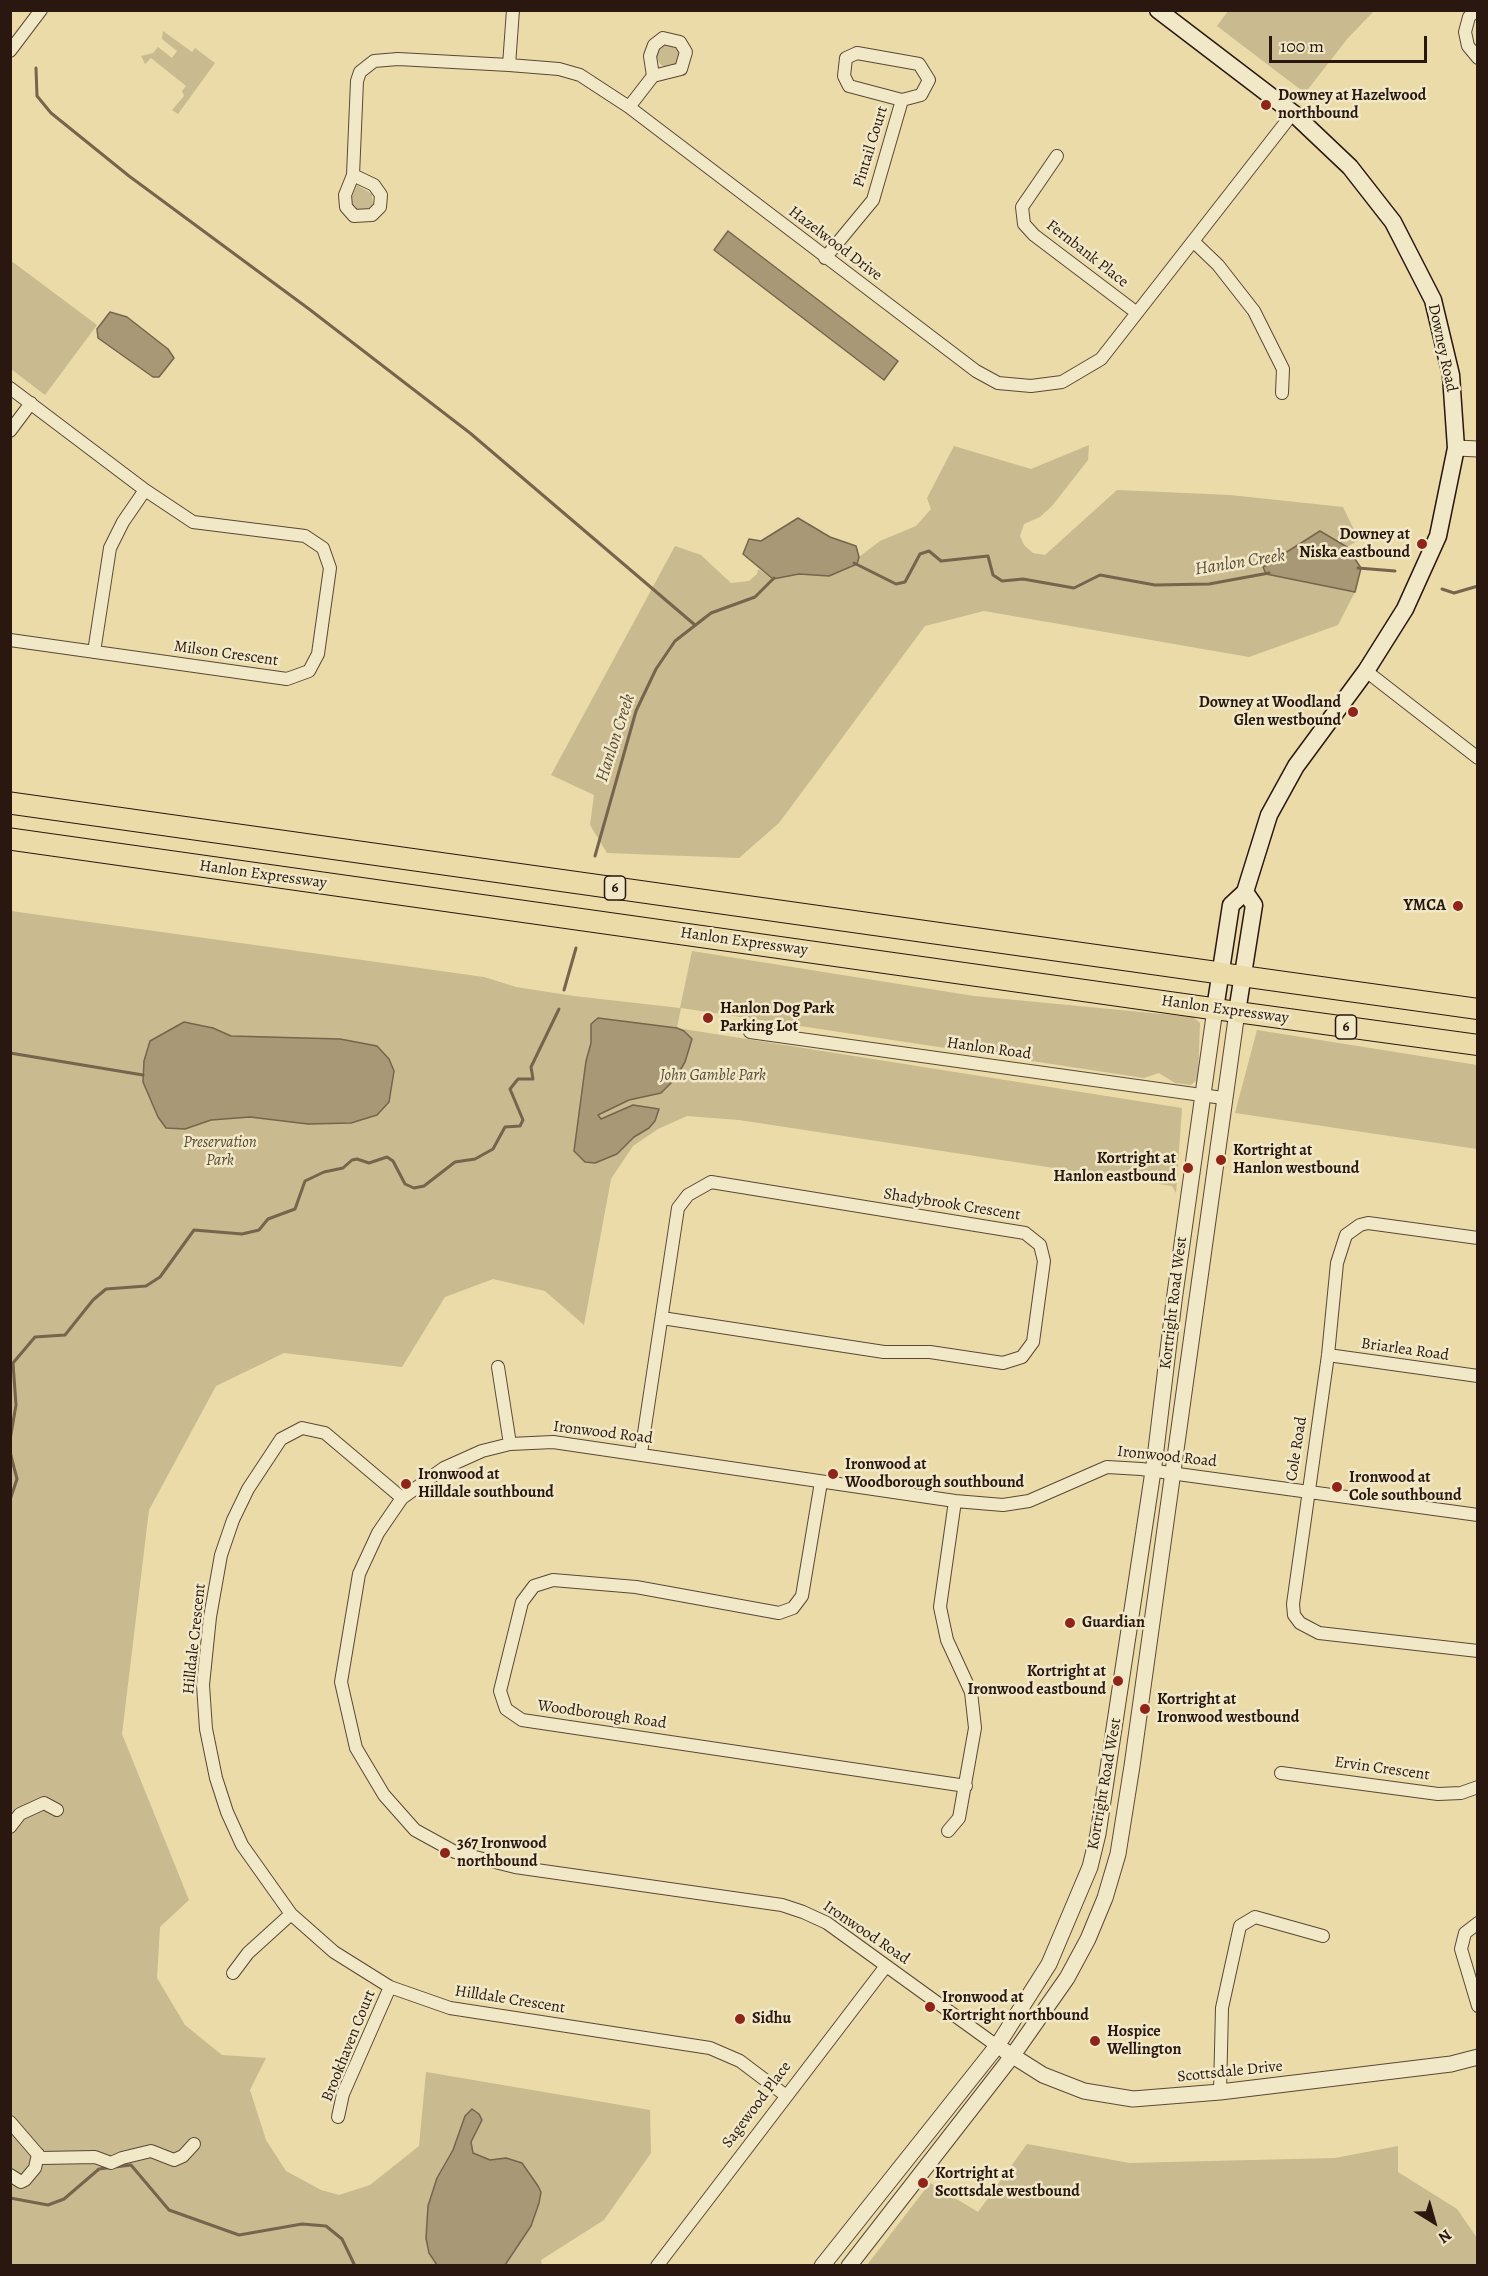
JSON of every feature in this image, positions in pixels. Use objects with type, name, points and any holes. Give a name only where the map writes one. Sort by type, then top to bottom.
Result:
[{"type":"highway","name":"6","points":[[10,804],[1478,1008]]},
{"type":"highway","name":"Hanlon Expressway","points":[[10,839],[1478,1045]]},
{"type":"main road","name":"Downey Road","points":[[1158,10],[1293,113],[1350,167],[1393,222],[1433,300],[1451,375],[1456,448],[1438,536],[1405,609],[1366,671],[1296,766],[1269,815],[1245,891],[1231,905],[1220,973]]},
{"type":"main road","points":[[1237,1012],[1254,905],[1245,891]]},
{"type":"main road","name":"Kortright Road West","points":[[1215,1009],[1220,973]]},
{"type":"street","points":[[10,51],[41,10]]},
{"type":"street","points":[[509,65],[513,10]]},
{"type":"street","points":[[1476,10],[1469,17],[1465,32],[1468,46],[1478,58]]},
{"type":"street","name":"Pintail Court","points":[[857,53],[919,64],[929,80],[921,95],[902,100],[849,86],[844,76],[846,58],[857,53]]},
{"type":"street","name":"Hazelwood Drive","points":[[354,175],[357,81],[367,65],[383,59],[559,69],[580,75],[629,107],[976,371],[998,383],[1031,386],[1062,382],[1101,359],[1293,113]]},
{"type":"street","points":[[629,107],[653,76]]},
{"type":"street","name":"Pintail Court","points":[[825,258],[873,200],[902,100]]},
{"type":"street","name":"Fernbank Place","points":[[1057,156],[1023,207],[1024,224],[1034,235],[1137,314]]},
{"type":"street","points":[[1194,242],[1218,265],[1254,311],[1282,369],[1282,393]]},
{"type":"street","name":"Milson Crescent","points":[[10,388],[145,490],[193,522],[305,536],[323,548],[330,568],[318,654],[309,671],[287,679],[10,640]]},
{"type":"street","points":[[10,431],[31,403]]},
{"type":"street","points":[[1456,448],[1478,449]]},
{"type":"street","points":[[94,652],[110,548],[123,522],[145,490]]},
{"type":"street","points":[[1366,671],[1478,758]]},
{"type":"street","name":"Kortright Road West","points":[[822,2265],[997,2046],[1049,1964],[1090,1867],[1098,1834],[1153,1470],[1201,1095],[1215,1009]]},
{"type":"street","name":"Kortright Road West","points":[[849,2265],[1013,2055],[1066,1978],[1088,1939],[1105,1898],[1118,1854],[1173,1473],[1223,1098],[1237,1012]]},
{"type":"street","name":"Hanlon Road","points":[[750,1032],[1223,1098]]},
{"type":"street","name":"Shadybrook Crescent","points":[[641,1453],[678,1208],[688,1195],[711,1182],[1025,1233],[1040,1245],[1044,1261],[1033,1342],[1023,1357],[1003,1363],[930,1352],[884,1352],[663,1318]]},
{"type":"street","name":"Cole Road","points":[[1478,1238],[1368,1223],[1352,1229],[1342,1244],[1337,1263],[1328,1355],[1294,1596],[1294,1615],[1299,1623],[1319,1633],[1478,1651]]},
{"type":"street","name":"Briarlea Road","points":[[1328,1355],[1478,1376]]},
{"type":"street","points":[[498,1367],[510,1444]]},
{"type":"street","name":"Hilldale Crescent","points":[[402,1497],[325,1433],[302,1428],[281,1439],[248,1489],[221,1555],[210,1617],[203,1684],[206,1729],[214,1768],[227,1812],[242,1845],[291,1914],[334,1953],[390,1987],[450,2008],[710,2048],[740,2061],[785,2095]]},
{"type":"street","name":"Ironwood Road","points":[[997,2046],[827,1923],[782,1905],[515,1867],[455,1852],[415,1830],[384,1796],[356,1748],[341,1682],[359,1574],[378,1533],[402,1497],[444,1468],[482,1451],[510,1444],[553,1442],[641,1453],[955,1501],[1003,1504],[1029,1501],[1107,1467],[1153,1470],[1478,1515]]},
{"type":"street","name":"Woodborough Road","points":[[821,1482],[802,1596],[793,1608],[779,1613],[636,1587],[553,1580],[534,1586],[522,1602],[500,1691],[506,1710],[522,1720],[966,1786]]},
{"type":"street","points":[[948,1831],[959,1818],[975,1728],[971,1692],[947,1641],[940,1607],[955,1501]]},
{"type":"street","name":"Ervin Crescent","points":[[1281,1773],[1438,1794],[1461,1793],[1478,1787]]},
{"type":"street","points":[[10,1827],[20,1814],[44,1803],[57,1810]]},
{"type":"street","points":[[233,1973],[248,1953],[291,1914]]},
{"type":"street","points":[[1220,2092],[1222,2008],[1240,1926],[1255,1917],[1323,1936]]},
{"type":"street","points":[[1478,1923],[1465,1933],[1461,1950],[1478,2006]]},
{"type":"street","name":"Sagewood Place","points":[[657,2265],[886,1966]]},
{"type":"street","name":"Brookhaven Court","points":[[338,2117],[343,2094],[390,1987]]},
{"type":"street","name":"Scottsdale Drive","points":[[997,2046],[1043,2075],[1084,2091],[1133,2098],[1220,2092],[1451,2064],[1478,2057]]},
{"type":"street","points":[[10,2122],[41,2158],[95,2157],[111,2163],[122,2157],[151,2151],[174,2160],[183,2156],[194,2144]]},
{"type":"street","points":[[10,2175],[21,2182],[25,2180],[35,2168],[38,2154]]},
{"type":"green space","points":[[1228,11],[1374,11],[1348,38],[1305,93],[1217,26]]},
{"type":"green space","points":[[163,31],[192,52],[195,48],[215,63],[178,114],[172,110],[184,96],[182,91],[186,86],[151,58],[145,64],[141,56],[153,53],[158,47],[172,58],[177,51],[162,39]]},
{"type":"green space","points":[[668,45],[676,48],[679,56],[676,64],[668,67],[660,64],[657,56],[660,48]]},
{"type":"green space","points":[[357,185],[372,194],[373,205],[367,209],[357,209],[352,203],[352,196]]},
{"type":"green space","points":[[10,260],[97,325],[45,395],[11,369]]},
{"type":"green space","points":[[1089,445],[1088,460],[1052,506],[1040,517],[1024,524],[1020,536],[1024,545],[1033,553],[1045,555],[1117,490],[1230,495],[1343,507],[1359,540],[1347,547],[1320,531],[1267,574],[1355,592],[1338,625],[1249,657],[984,611],[925,626],[779,823],[739,858],[607,853],[590,825],[594,795],[551,775],[675,546],[701,555],[731,583],[749,581],[757,574],[758,569],[773,579],[799,574],[829,576],[857,564],[859,557],[880,541],[916,526],[931,509],[927,498],[954,446],[1031,469]]},
{"type":"green space","name":"Preservation Park","points":[[11,911],[484,977],[516,987],[574,996],[680,1008],[692,951],[974,996],[1193,1017],[1200,1023],[1198,1079],[1191,1085],[1175,1083],[1159,1073],[1144,1078],[681,1008],[677,1028],[1182,1108],[1176,1193],[1172,1186],[739,1120],[687,1116],[658,1129],[633,1146],[611,1179],[584,1325],[545,1291],[493,1279],[445,1297],[402,1367],[284,1353],[216,1386],[149,1510],[122,1734],[189,1900],[160,1927],[157,1978],[185,2025],[222,2055],[266,2058],[250,2090],[266,2140],[286,2171],[321,2190],[339,2195],[370,2185],[419,2146],[426,2072],[650,2110],[651,2153],[604,2220],[541,2260],[542,2265],[11,2266]]},
{"type":"green space","points":[[1257,1030],[1477,1065],[1477,1149],[1235,1113]]},
{"type":"green space","points":[[1027,2144],[1129,2163],[1335,2158],[1398,2146],[1398,2172],[1457,2209],[1477,2238],[1477,2265],[867,2265],[930,2183],[978,2212]]},
{"type":"shaded area","points":[[728,231],[898,361],[884,380],[714,250]]},
{"type":"shaded area","points":[[110,312],[127,317],[168,349],[174,358],[159,377],[153,377],[98,338],[97,329]]},
{"type":"shaded area","points":[[798,518],[830,537],[856,546],[859,557],[857,564],[829,576],[799,574],[773,579],[743,554],[749,539],[761,541]]},
{"type":"shaded area","points":[[1320,531],[1347,547],[1361,568],[1355,592],[1266,574],[1263,567]]},
{"type":"shaded area","points":[[598,1018],[677,1028],[692,1039],[685,1062],[675,1079],[661,1093],[629,1100],[598,1115],[601,1119],[633,1105],[659,1109],[655,1121],[649,1128],[634,1137],[617,1154],[595,1163],[585,1162],[574,1151],[586,1061],[591,1043],[591,1024]]},
{"type":"shaded area","points":[[184,1022],[213,1028],[231,1036],[340,1039],[377,1046],[389,1059],[394,1071],[389,1102],[377,1115],[351,1123],[308,1124],[250,1117],[211,1120],[185,1129],[166,1128],[158,1117],[143,1082],[144,1061],[150,1041]]},
{"type":"shaded area","points":[[472,2109],[479,2114],[482,2120],[471,2142],[473,2153],[490,2160],[506,2158],[522,2163],[541,2192],[539,2203],[531,2226],[505,2265],[437,2265],[429,2253],[426,2238],[428,2206],[437,2178],[453,2150],[465,2116]]},
{"type":"waterway","points":[[36,68],[37,96],[51,113],[129,176],[309,309],[470,433],[695,625]]},
{"type":"waterway","name":"Hanlon Creek","points":[[854,563],[896,584],[905,582],[920,554],[929,551],[941,561],[988,556],[993,575],[1002,581],[1023,579],[1074,588],[1100,575],[1155,585],[1209,584],[1269,573]]},
{"type":"waterway","name":"Hanlon Creek","points":[[1358,568],[1395,571]]},
{"type":"waterway","name":"Hanlon Creek","points":[[595,856],[636,711],[656,669],[675,641],[711,613],[755,597],[774,578]]},
{"type":"waterway","name":"Hanlon Creek","points":[[1442,589],[1454,593],[1478,586]]},
{"type":"waterway","name":"Hanlon Creek","points":[[564,990],[576,948]]},
{"type":"waterway","name":"Hanlon Creek","points":[[10,1440],[16,1405],[13,1363],[35,1337],[65,1335],[93,1300],[106,1289],[146,1286],[160,1277],[194,1230],[242,1234],[259,1230],[268,1219],[295,1209],[305,1181],[324,1172],[343,1168],[352,1160],[357,1159],[369,1163],[387,1157],[393,1161],[405,1184],[414,1188],[424,1186],[455,1162],[475,1159],[493,1149],[505,1127],[520,1126],[523,1120],[510,1089],[518,1079],[533,1079],[531,1067],[559,1009]]},
{"type":"waterway","points":[[10,1053],[143,1075]]},
{"type":"waterway","name":"Hanlon Creek","points":[[10,1452],[17,1479],[10,1500]]},
{"type":"waterway","points":[[10,2198],[48,2205],[64,2199],[99,2169],[131,2165],[169,2210],[239,2235],[302,2224],[326,2226],[342,2239],[355,2266]]},
{"type":"place","name":"Downey at Hazelwood northbound","points":[[1266,105]]},
{"type":"place","name":"Downey at Niska eastbound","points":[[1422,544]]},
{"type":"place","name":"Downey at Woodland Glen westbound","points":[[1353,712]]},
{"type":"place","name":"YMCA","points":[[1458,906]]},
{"type":"place","name":"Hanlon Dog Park Parking Lot","points":[[708,1018]]},
{"type":"place","name":"Kortright at Hanlon westbound","points":[[1221,1160]]},
{"type":"place","name":"Kortright at Hanlon eastbound","points":[[1188,1168]]},
{"type":"place","name":"Ironwood at Woodborough southbound","points":[[833,1474]]},
{"type":"place","name":"Ironwood at Hilldale southbound","points":[[406,1484]]},
{"type":"place","name":"Ironwood at Cole southbound","points":[[1337,1487]]},
{"type":"place","name":"Guardian","points":[[1070,1623]]},
{"type":"place","name":"Kortright at Ironwood eastbound","points":[[1118,1681]]},
{"type":"place","name":"Kortright at Ironwood westbound","points":[[1145,1709]]},
{"type":"place","name":"367 Ironwood northbound","points":[[445,1853]]},
{"type":"place","name":"Ironwood at Kortright northbound","points":[[930,2007]]},
{"type":"place","name":"Sidhu","points":[[740,2019]]},
{"type":"place","name":"Hospice Wellington","points":[[1095,2041]]},
{"type":"place","name":"Kortright at Scottsdale westbound","points":[[923,2183]]},
{"type":"park label","name":"John Gamble Park","points":[[713,1076]]}]
